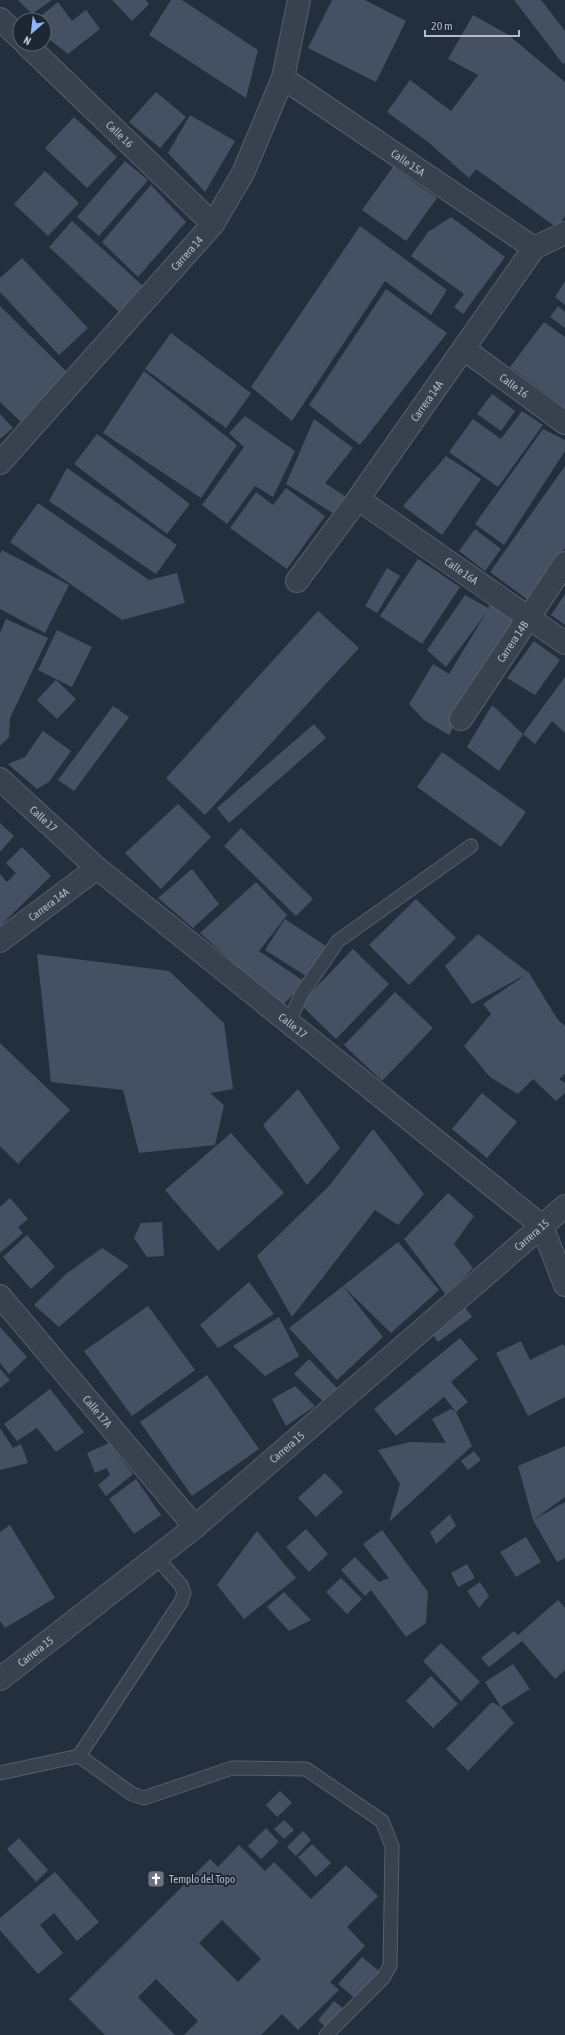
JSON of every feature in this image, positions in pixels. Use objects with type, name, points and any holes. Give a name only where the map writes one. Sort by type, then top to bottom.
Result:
[{"type":"street","name":"Carrera 14","points":[[0,463],[213,224],[243,173],[283,78],[299,0]]},
{"type":"street","points":[[0,19],[12,30]]},
{"type":"street","name":"Calle 16","points":[[34,52],[213,224]]},
{"type":"street","name":"Calle 15A","points":[[283,78],[534,248]]},
{"type":"street","name":"Carrera 14A","points":[[297,581],[358,499],[534,248],[565,233]]},
{"type":"street","name":"Calle 16","points":[[464,349],[565,422]]},
{"type":"street","name":"Calle 16A","points":[[358,499],[565,644]]},
{"type":"street","name":"Carrera 14B","points":[[461,719],[527,617],[565,563]]},
{"type":"street","name":"Calle 17","points":[[0,779],[97,868],[542,1226],[565,1285]]},
{"type":"street","name":"Carrera 14A","points":[[0,941],[97,868]]},
{"type":"street","name":"Carrera 15","points":[[0,1678],[195,1527],[565,1206]]},
{"type":"street","name":"Calle 17A","points":[[0,1296],[195,1527]]},
{"type":"lane","points":[[289,1022],[302,993],[338,941],[471,846]]},
{"type":"lane","points":[[0,1773],[80,1756],[181,1602],[184,1593],[181,1585],[156,1557]]},
{"type":"lane","points":[[80,1756],[132,1794],[144,1798],[232,1768],[306,1769],[382,1821],[392,1846],[390,1966],[383,1978],[326,2035]]},
{"type":"building","points":[[18,0],[52,0],[35,12],[30,12]]},
{"type":"building","points":[[112,0],[146,0],[149,4],[132,21]]},
{"type":"building","points":[[171,0],[182,0],[258,50],[246,98],[149,35]]},
{"type":"building","points":[[332,0],[365,0],[406,21],[376,82],[308,48]]},
{"type":"building","points":[[514,0],[541,0],[565,31],[565,63],[563,64]]},
{"type":"building","points":[[58,2],[72,21],[86,10],[100,29],[68,54],[52,41],[52,12],[46,12]]},
{"type":"building","points":[[473,15],[507,34],[565,82],[565,216],[557,228],[476,169],[469,178],[428,142],[387,112],[410,80],[451,111],[478,75],[448,59]]},
{"type":"building","points":[[156,92],[186,117],[160,148],[129,122]]},
{"type":"building","points":[[190,115],[235,141],[205,192],[168,153]]},
{"type":"building","points":[[74,117],[117,157],[87,188],[45,148]]},
{"type":"building","points":[[125,161],[148,180],[99,236],[77,217]]},
{"type":"building","points":[[393,167],[437,198],[406,241],[362,210]]},
{"type":"building","points":[[45,171],[79,203],[48,236],[14,204]]},
{"type":"building","points":[[151,185],[186,222],[138,277],[102,242]]},
{"type":"building","points":[[451,217],[505,257],[463,314],[454,307],[464,294],[411,256],[428,232]]},
{"type":"building","points":[[72,221],[143,286],[119,312],[49,247]]},
{"type":"building","points":[[360,226],[447,290],[431,315],[385,281],[292,421],[251,387]]},
{"type":"building","points":[[22,258],[88,328],[59,355],[0,292],[0,278]]},
{"type":"building","points":[[565,281],[565,305],[555,297]]},
{"type":"building","points":[[386,289],[447,333],[360,445],[309,405]]},
{"type":"building","points":[[0,306],[69,374],[21,422],[0,402]]},
{"type":"building","points":[[558,306],[565,312],[565,328],[550,317]]},
{"type":"building","points":[[544,322],[565,337],[565,408],[510,367]]},
{"type":"building","points":[[171,333],[251,393],[226,428],[145,369]]},
{"type":"building","points":[[144,371],[237,445],[201,498],[103,433]]},
{"type":"building","points":[[492,394],[515,411],[501,431],[477,414]]},
{"type":"building","points":[[522,411],[543,425],[498,487],[449,452],[473,419],[501,439]]},
{"type":"building","points":[[0,414],[13,428],[0,439]]},
{"type":"building","points":[[245,416],[295,451],[273,497],[255,486],[227,524],[202,505],[244,447],[229,433]]},
{"type":"building","points":[[314,419],[353,448],[325,483],[346,497],[333,513],[286,484]]},
{"type":"building","points":[[543,429],[565,440],[565,451],[504,545],[475,524]]},
{"type":"building","points":[[97,434],[190,504],[167,534],[74,464]]},
{"type":"building","points":[[446,456],[481,479],[442,535],[403,506]]},
{"type":"building","points":[[565,466],[565,548],[528,600],[490,572]]},
{"type":"building","points":[[67,468],[177,545],[156,574],[49,501]]},
{"type":"building","points":[[286,488],[325,516],[287,569],[230,528],[256,492],[273,505]]},
{"type":"building","points":[[38,503],[149,580],[177,573],[185,603],[122,620],[10,542]]},
{"type":"building","points":[[475,529],[501,549],[485,571],[459,551]]},
{"type":"building","points":[[2,550],[69,585],[45,633],[0,609],[0,554]]},
{"type":"building","points":[[418,559],[460,587],[422,644],[380,616]]},
{"type":"building","points":[[387,568],[400,576],[377,613],[365,606]]},
{"type":"building","points":[[565,594],[565,625],[551,615]]},
{"type":"building","points":[[465,595],[488,608],[490,605],[517,621],[449,735],[424,720],[409,704],[433,664],[449,674],[486,613],[446,667],[427,650]]},
{"type":"building","points":[[318,611],[359,648],[205,815],[166,778]]},
{"type":"building","points":[[6,619],[48,638],[10,718],[9,737],[0,746],[0,633]]},
{"type":"building","points":[[57,630],[92,647],[72,687],[38,670]]},
{"type":"building","points":[[534,641],[560,660],[535,695],[507,678]]},
{"type":"building","points":[[565,677],[565,733],[552,721],[535,744],[523,734]]},
{"type":"building","points":[[56,680],[76,699],[57,719],[37,700]]},
{"type":"building","points":[[492,705],[523,734],[499,771],[467,747]]},
{"type":"building","points":[[113,706],[129,717],[74,791],[58,780]]},
{"type":"building","points":[[314,724],[326,738],[229,823],[217,808]]},
{"type":"building","points":[[43,731],[71,751],[49,782],[37,789],[8,764],[25,757]]},
{"type":"building","points":[[442,752],[526,812],[501,847],[417,787]]},
{"type":"building","points":[[178,804],[211,837],[161,889],[125,853]]},
{"type":"building","points":[[0,823],[14,836],[0,852]]},
{"type":"building","points":[[241,828],[313,899],[296,916],[224,846]]},
{"type":"building","points":[[22,847],[51,876],[0,926],[0,874],[7,882],[16,873],[6,863]]},
{"type":"building","points":[[192,869],[219,904],[193,928],[158,898]]},
{"type":"building","points":[[256,882],[287,915],[259,951],[305,982],[282,1006],[200,933]]},
{"type":"building","points":[[416,899],[456,938],[409,985],[369,945]]},
{"type":"building","points":[[285,919],[326,946],[306,976],[265,950]]},
{"type":"building","points":[[478,934],[529,973],[558,1020],[565,1026],[565,1074],[559,1079],[565,1083],[565,1093],[556,1101],[533,1079],[518,1094],[490,1077],[464,1046],[491,1014],[483,1004],[527,974],[472,1004],[445,966]]},
{"type":"building","points":[[353,949],[389,984],[336,1039],[300,1004]]},
{"type":"building","points":[[37,954],[169,971],[224,1023],[233,1089],[210,1093],[224,1105],[215,1145],[139,1153],[123,1090],[51,1082]]},
{"type":"building","points":[[395,992],[433,1028],[382,1081],[344,1045]]},
{"type":"building","points":[[0,1043],[70,1110],[18,1164],[0,1146]]},
{"type":"building","points":[[298,1089],[340,1148],[307,1185],[263,1125]]},
{"type":"building","points":[[482,1093],[517,1122],[487,1158],[452,1129]]},
{"type":"building","points":[[373,1129],[424,1194],[398,1225],[375,1210],[292,1317],[257,1256],[329,1186]]},
{"type":"building","points":[[231,1133],[284,1193],[218,1251],[165,1190]]},
{"type":"building","points":[[448,1193],[474,1216],[454,1244],[473,1268],[446,1295],[404,1239]]},
{"type":"building","points":[[10,1198],[28,1219],[18,1227],[23,1233],[0,1253],[0,1207]]},
{"type":"building","points":[[162,1222],[164,1256],[147,1257],[134,1238],[141,1223]]},
{"type":"building","points":[[27,1235],[55,1267],[31,1289],[3,1257]]},
{"type":"building","points":[[398,1242],[439,1290],[391,1333],[343,1286]]},
{"type":"building","points":[[102,1248],[129,1266],[59,1327],[34,1305],[66,1274]]},
{"type":"building","points":[[249,1282],[274,1314],[218,1348],[200,1325]]},
{"type":"building","points":[[343,1286],[383,1337],[337,1380],[289,1328]]},
{"type":"building","points":[[462,1303],[472,1317],[438,1342],[428,1328]]},
{"type":"building","points":[[148,1306],[195,1370],[132,1416],[84,1351]]},
{"type":"building","points":[[279,1317],[299,1356],[265,1376],[233,1346]]},
{"type":"building","points":[[0,1327],[27,1357],[9,1374],[0,1363]]},
{"type":"building","points":[[460,1338],[478,1359],[451,1382],[468,1402],[456,1412],[444,1397],[396,1436],[374,1409]]},
{"type":"building","points":[[521,1341],[530,1360],[563,1344],[565,1347],[565,1397],[528,1416],[496,1353]]},
{"type":"building","points":[[309,1359],[339,1390],[325,1403],[294,1374]]},
{"type":"building","points":[[0,1369],[10,1380],[0,1388]]},
{"type":"building","points":[[207,1375],[259,1449],[192,1496],[140,1422]]},
{"type":"building","points":[[295,1386],[315,1406],[286,1426],[272,1399]]},
{"type":"building","points":[[50,1389],[84,1432],[56,1452],[37,1428],[17,1441],[4,1424]]},
{"type":"building","points":[[451,1409],[456,1412],[472,1446],[389,1522],[400,1484],[378,1450],[410,1442],[446,1443],[432,1419]]},
{"type":"building","points":[[0,1428],[13,1448],[21,1444],[28,1463],[0,1470]]},
{"type":"building","points":[[109,1443],[133,1474],[106,1496],[98,1485],[110,1475],[107,1468],[95,1473],[87,1453]]},
{"type":"building","points":[[565,1446],[565,1497],[533,1520],[518,1466]]},
{"type":"building","points":[[474,1451],[481,1460],[468,1470],[461,1461]]},
{"type":"building","points":[[325,1473],[343,1492],[316,1517],[298,1498]]},
{"type":"building","points":[[136,1479],[161,1515],[134,1534],[109,1499]]},
{"type":"building","points":[[565,1502],[565,1558],[557,1562],[533,1520]]},
{"type":"building","points":[[450,1514],[456,1526],[436,1544],[430,1532]]},
{"type":"building","points":[[10,1525],[55,1598],[5,1628],[0,1621],[0,1532]]},
{"type":"building","points":[[306,1529],[328,1554],[309,1572],[286,1547]]},
{"type":"building","points":[[382,1530],[428,1592],[426,1623],[406,1637],[371,1590],[365,1596],[341,1570],[355,1557],[379,1582],[389,1578],[363,1544]]},
{"type":"building","points":[[257,1531],[296,1578],[244,1619],[217,1585]]},
{"type":"building","points":[[526,1537],[541,1562],[516,1577],[500,1552]]},
{"type":"building","points":[[467,1564],[475,1578],[458,1587],[451,1573]]},
{"type":"building","points":[[341,1578],[362,1599],[347,1614],[326,1592]]},
{"type":"building","points":[[480,1582],[489,1596],[479,1608],[467,1591]]},
{"type":"building","points":[[284,1592],[311,1620],[289,1631],[267,1607]]},
{"type":"building","points":[[558,1600],[565,1608],[565,1670],[555,1679],[522,1641],[489,1667],[481,1658],[514,1631],[518,1635]]},
{"type":"building","points":[[441,1643],[480,1682],[461,1701],[423,1661]]},
{"type":"building","points":[[513,1664],[530,1689],[501,1707],[485,1682]]},
{"type":"building","points":[[431,1676],[458,1704],[433,1728],[406,1701]]},
{"type":"building","points":[[492,1702],[501,1707],[514,1723],[468,1771],[446,1749]]},
{"type":"building","points":[[280,1791],[292,1803],[277,1817],[266,1805]]},
{"type":"building","points":[[284,1820],[294,1830],[284,1839],[274,1829]]},
{"type":"building","points":[[266,1828],[279,1842],[261,1859],[248,1846]]},
{"type":"building","points":[[303,1831],[311,1840],[296,1856],[287,1847]]},
{"type":"building","points":[[19,1838],[48,1870],[36,1882],[7,1849]]},
{"type":"building","points":[[312,1844],[331,1863],[316,1877],[298,1857]]},
{"type":"building","points":[[239,1845],[265,1871],[274,1862],[311,1899],[346,1865],[378,1896],[347,1927],[365,1946],[330,1982],[339,1990],[298,2030],[282,2014],[261,2035],[184,2035],[198,2021],[156,1979],[138,1997],[175,2035],[105,2035],[69,1999],[210,1859],[218,1867]],"holes":[[[222,1920],[261,1959],[238,1982],[199,1943]]]},
{"type":"building","points":[[55,1872],[99,1922],[77,1941],[54,1913],[40,1925],[63,1953],[38,1974],[0,1930],[0,1918]]},
{"type":"building","points":[[362,1957],[380,1972],[357,2000],[338,1984]]},
{"type":"building","points":[[334,2001],[345,2010],[328,2029],[318,2020]]},
{"type":"place","name":"Templo del Topo","points":[[156,1879]]}]
